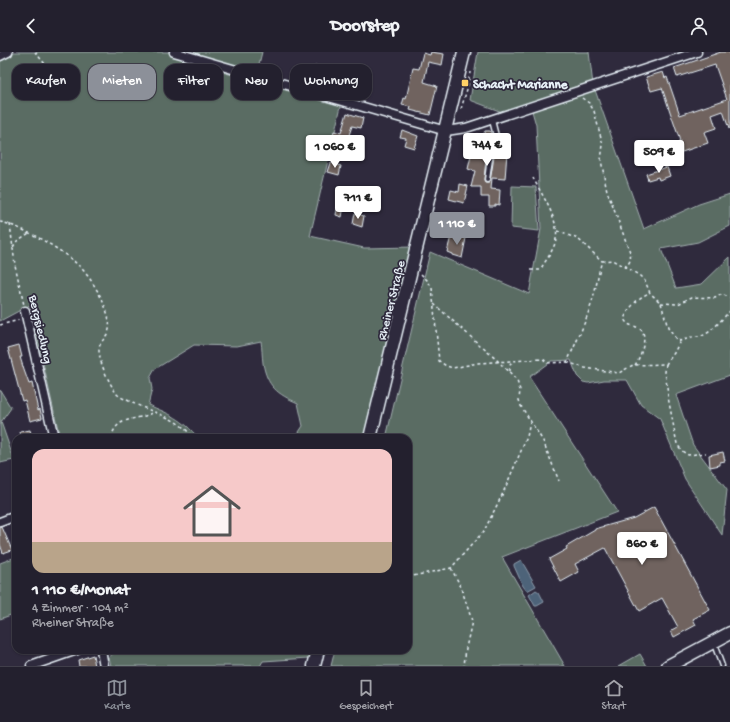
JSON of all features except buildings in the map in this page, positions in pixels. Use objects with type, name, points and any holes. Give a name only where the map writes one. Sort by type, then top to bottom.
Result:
[{"type":"main road","name":"Rheiner Straße","points":[[371,434],[464,52]]},
{"type":"main road","points":[[668,666],[730,633]]},
{"type":"main road","points":[[314,666],[317,654]]},
{"type":"street","points":[[0,56],[8,52]]},
{"type":"street","points":[[174,52],[446,131],[466,128],[492,120],[577,93],[685,54],[697,52]]},
{"type":"street","name":"Bergsiedlung","points":[[26,315],[53,434]]},
{"type":"street","points":[[0,522],[12,518]]},
{"type":"street","points":[[31,666],[66,654]]},
{"type":"street","points":[[102,654],[104,666]]},
{"type":"lane","points":[[487,180],[491,151],[496,136],[492,120]]},
{"type":"lane","points":[[714,642],[722,666]]},
{"type":"path","points":[[35,52],[45,64]]},
{"type":"path","points":[[577,93],[578,96],[589,103],[594,111],[603,145],[601,160],[607,190],[630,252],[631,260],[628,265],[624,267]]},
{"type":"path","points":[[531,270],[540,270],[553,249],[557,231],[552,216],[532,178]]},
{"type":"path","points":[[0,222],[10,224],[29,233],[68,257],[82,268],[93,284],[106,308],[109,320],[109,331],[99,347],[100,356],[110,383],[117,395],[172,418],[188,430],[190,434]]},
{"type":"path","name":"Bergsiedlung","points":[[10,224],[15,265],[26,315]]},
{"type":"path","points":[[557,231],[578,239],[602,261],[612,260],[645,280],[650,293],[661,303],[668,328],[680,341]]},
{"type":"path","points":[[13,247],[18,241],[29,233]]},
{"type":"path","points":[[567,362],[577,341],[594,295],[598,272],[602,261]]},
{"type":"path","points":[[412,270],[418,272],[428,281],[432,288],[438,352],[440,361],[446,366],[453,368],[467,365],[543,359],[548,363],[567,362],[585,368],[619,373],[635,365],[666,364]]},
{"type":"path","points":[[635,365],[644,347],[642,332],[639,329],[627,324],[624,319],[627,310],[631,306],[650,293]]},
{"type":"path","points":[[661,303],[678,304],[692,297],[715,298],[722,294],[730,298]]},
{"type":"path","points":[[434,304],[509,371],[517,380],[520,390],[519,400],[543,441],[559,481]]},
{"type":"path","points":[[706,453],[688,455],[682,451],[678,444],[668,397],[665,372],[666,364],[680,341],[702,336],[712,329],[730,311]]},
{"type":"path","points":[[0,325],[26,315]]},
{"type":"path","points":[[509,371],[508,366],[513,361]]},
{"type":"path","points":[[112,434],[116,426],[128,419],[155,412]]},
{"type":"path","points":[[412,576],[450,568],[484,531],[503,493],[527,437],[530,422],[528,417]]},
{"type":"path","points":[[450,568],[461,587],[472,621],[464,666]]},
{"type":"green space","points":[[0,52],[262,52],[259,64],[231,65],[211,59],[209,64],[164,64],[164,100],[223,100],[223,72],[231,75],[231,100],[282,100],[282,89],[290,91],[290,100],[320,100],[341,106],[310,236],[364,248],[414,247],[366,434],[298,434],[303,426],[298,403],[284,396],[274,388],[267,378],[263,363],[261,341],[237,346],[194,345],[155,369],[150,378],[152,389],[148,405],[176,418],[195,434],[59,434],[30,305],[0,321]]},
{"type":"green space","points":[[478,52],[589,52],[593,85],[502,112],[470,100]]},
{"type":"green space","points":[[595,90],[644,229],[699,204],[730,194],[730,226],[698,242],[661,249],[676,288],[702,284],[730,257],[730,375],[676,395],[693,445],[727,490],[722,535],[685,479],[660,419],[641,405],[627,380],[604,380],[588,383],[583,382],[577,376],[571,360],[551,361],[529,377],[617,512],[502,557],[565,666],[331,666],[334,654],[412,654],[412,434],[387,434],[430,252],[529,294],[541,229],[536,125],[532,111]]},
{"type":"green space","points":[[512,186],[536,187],[539,231],[511,228]]},
{"type":"green space","points":[[0,390],[11,408],[1,422],[12,454],[12,460],[0,463]]},
{"type":"green space","points":[[12,558],[12,614],[0,619],[0,563]]},
{"type":"green space","points":[[113,654],[310,654],[309,658],[263,661],[260,666],[111,666],[109,657]]},
{"type":"green space","points":[[640,654],[647,666],[619,666]]},
{"type":"water","points":[[521,560],[536,586],[527,591],[523,586],[514,566],[514,564]]},
{"type":"water","points":[[536,590],[539,592],[544,602],[535,606],[529,595]]},
{"type":"place","name":"Schacht Marianne","points":[[465,83]]}]
